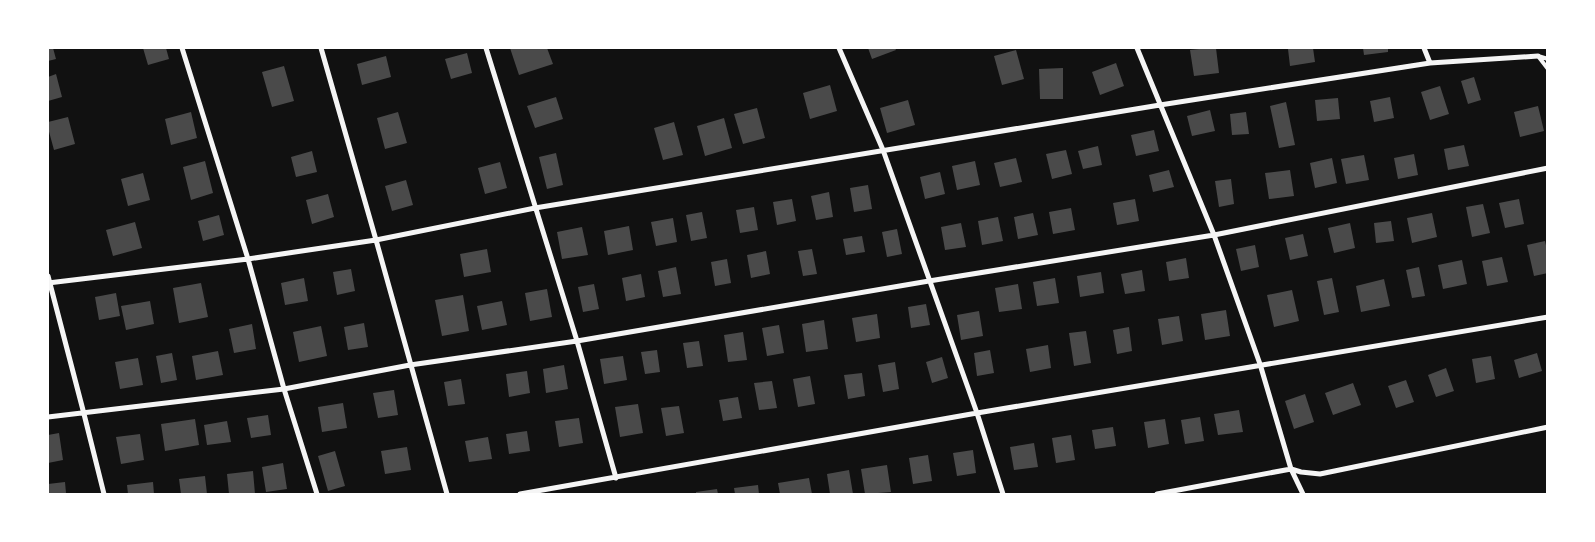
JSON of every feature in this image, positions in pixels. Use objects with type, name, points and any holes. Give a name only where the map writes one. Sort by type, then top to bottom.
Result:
[{"type":"street","points":[[182,48],[248,259],[284,389],[317,494]]},
{"type":"street","points":[[321,48],[447,494]]},
{"type":"street","points":[[486,48],[577,341],[616,478]]},
{"type":"street","points":[[839,48],[883,150],[977,413],[1003,494]]},
{"type":"street","points":[[1137,48],[1214,235],[1260,364],[1290,469],[1303,494]]},
{"type":"street","points":[[1424,48],[1430,63]]},
{"type":"street","points":[[48,283],[248,259],[376,240],[535,208],[1160,105],[1430,63],[1538,56]]},
{"type":"street","points":[[48,417],[284,389],[410,365],[577,341],[1214,235],[1548,168]]},
{"type":"street","points":[[48,276],[48,283],[104,494]]},
{"type":"street","points":[[520,494],[1260,364],[1548,317]]},
{"type":"street","points":[[1157,494],[1290,469],[1320,474],[1548,427]]},
{"type":"lane","points":[[1538,56],[1548,59]]},
{"type":"lane","points":[[1538,56],[1548,69]]},
{"type":"building","points":[[48,48],[53,48],[56,59],[48,61]]},
{"type":"building","points":[[143,48],[166,48],[169,59],[148,65]]},
{"type":"building","points":[[510,48],[547,48],[553,64],[519,75]]},
{"type":"building","points":[[868,48],[895,48],[896,50],[872,59]]},
{"type":"building","points":[[1216,48],[1219,73],[1194,76],[1190,50]]},
{"type":"building","points":[[1313,48],[1315,62],[1290,66],[1288,49]]},
{"type":"building","points":[[1363,48],[1388,48],[1388,52],[1364,55]]},
{"type":"building","points":[[1016,50],[1024,79],[1002,85],[994,56]]},
{"type":"building","points":[[467,53],[472,73],[451,79],[445,59]]},
{"type":"building","points":[[386,56],[391,77],[362,85],[357,64]]},
{"type":"building","points":[[1116,63],[1124,86],[1100,95],[1092,72]]},
{"type":"building","points":[[284,66],[294,101],[272,107],[262,72]]},
{"type":"building","points":[[1063,68],[1063,99],[1040,99],[1039,69]]},
{"type":"building","points":[[56,74],[62,97],[48,101],[48,77]]},
{"type":"building","points":[[1474,77],[1481,100],[1468,104],[1461,81]]},
{"type":"building","points":[[830,85],[837,111],[810,119],[803,93]]},
{"type":"building","points":[[1440,86],[1449,114],[1430,120],[1421,92]]},
{"type":"building","points":[[556,97],[563,119],[535,128],[527,106]]},
{"type":"building","points":[[1390,97],[1394,118],[1374,122],[1370,101]]},
{"type":"building","points":[[1338,98],[1340,119],[1317,121],[1315,100]]},
{"type":"building","points":[[908,100],[915,125],[887,133],[880,108]]},
{"type":"building","points":[[1286,102],[1295,145],[1279,148],[1270,106]]},
{"type":"building","points":[[1538,106],[1544,131],[1520,137],[1514,112]]},
{"type":"building","points":[[757,108],[765,138],[743,144],[734,114]]},
{"type":"building","points":[[1210,110],[1215,131],[1192,136],[1187,116]]},
{"type":"building","points":[[191,112],[197,138],[171,145],[165,119]]},
{"type":"building","points":[[398,112],[407,143],[385,149],[377,118]]},
{"type":"building","points":[[1246,112],[1249,134],[1232,135],[1230,114]]},
{"type":"building","points":[[68,117],[75,144],[54,150],[48,122]]},
{"type":"building","points":[[724,118],[732,148],[705,156],[697,126]]},
{"type":"building","points":[[674,122],[683,155],[663,160],[654,128]]},
{"type":"building","points":[[1154,130],[1159,151],[1136,156],[1131,135]]},
{"type":"building","points":[[1464,145],[1469,166],[1448,170],[1444,149]]},
{"type":"building","points":[[1098,146],[1102,165],[1083,169],[1078,151]]},
{"type":"building","points":[[1066,150],[1072,174],[1052,179],[1046,154]]},
{"type":"building","points":[[312,151],[317,172],[296,177],[291,157]]},
{"type":"building","points":[[556,153],[563,185],[547,189],[539,157]]},
{"type":"building","points":[[1414,154],[1418,175],[1398,179],[1394,158]]},
{"type":"building","points":[[1364,155],[1369,180],[1346,184],[1341,159]]},
{"type":"building","points":[[1016,158],[1022,182],[1000,187],[994,163]]},
{"type":"building","points":[[1332,158],[1337,183],[1315,188],[1310,163]]},
{"type":"building","points":[[205,161],[213,193],[191,200],[183,167]]},
{"type":"building","points":[[975,161],[980,185],[957,190],[952,166]]},
{"type":"building","points":[[500,162],[507,188],[485,194],[478,168]]},
{"type":"building","points":[[1169,170],[1174,187],[1153,192],[1149,175]]},
{"type":"building","points":[[1290,170],[1294,196],[1269,199],[1265,173]]},
{"type":"building","points":[[940,172],[945,194],[925,199],[920,177]]},
{"type":"building","points":[[143,173],[150,200],[128,206],[121,179]]},
{"type":"building","points":[[1231,179],[1234,204],[1219,207],[1215,181]]},
{"type":"building","points":[[406,180],[413,205],[392,211],[385,186]]},
{"type":"building","points":[[868,185],[872,209],[854,212],[850,188]]},
{"type":"building","points":[[829,192],[833,217],[816,220],[811,196]]},
{"type":"building","points":[[328,194],[334,217],[312,224],[306,200]]},
{"type":"building","points":[[792,199],[796,221],[777,225],[773,202]]},
{"type":"building","points":[[1135,199],[1139,221],[1117,225],[1113,203]]},
{"type":"building","points":[[1519,199],[1524,224],[1505,228],[1499,203]]},
{"type":"building","points":[[1483,204],[1490,233],[1472,237],[1466,207]]},
{"type":"building","points":[[754,207],[758,230],[740,233],[736,210]]},
{"type":"building","points":[[1071,208],[1075,230],[1053,234],[1049,212]]},
{"type":"building","points":[[702,212],[707,238],[691,241],[686,215]]},
{"type":"building","points":[[1033,213],[1038,235],[1018,239],[1014,217]]},
{"type":"building","points":[[1432,213],[1437,237],[1412,243],[1407,218]]},
{"type":"building","points":[[219,215],[224,235],[203,241],[198,221]]},
{"type":"building","points":[[998,217],[1003,241],[982,245],[978,221]]},
{"type":"building","points":[[673,218],[677,242],[656,246],[651,222]]},
{"type":"building","points":[[1391,221],[1394,241],[1376,243],[1374,223]]},
{"type":"building","points":[[135,222],[142,248],[113,256],[106,230]]},
{"type":"building","points":[[961,223],[966,247],[945,250],[941,227]]},
{"type":"building","points":[[1350,223],[1355,248],[1334,253],[1328,228]]},
{"type":"building","points":[[629,226],[633,250],[608,255],[604,231]]},
{"type":"building","points":[[582,227],[588,255],[562,259],[557,232]]},
{"type":"building","points":[[897,229],[902,254],[887,257],[882,232]]},
{"type":"building","points":[[1303,234],[1308,256],[1290,260],[1285,238]]},
{"type":"building","points":[[862,236],[865,252],[846,255],[843,239]]},
{"type":"building","points":[[1545,241],[1548,254],[1548,273],[1534,276],[1527,245]]},
{"type":"building","points":[[1255,245],[1259,267],[1241,271],[1236,249]]},
{"type":"building","points":[[487,249],[491,272],[464,277],[460,254]]},
{"type":"building","points":[[812,249],[817,274],[803,276],[798,251]]},
{"type":"building","points":[[766,251],[770,274],[751,278],[747,255]]},
{"type":"building","points":[[1502,257],[1508,282],[1487,286],[1482,261]]},
{"type":"building","points":[[1186,258],[1189,278],[1169,281],[1166,262]]},
{"type":"building","points":[[727,259],[731,283],[715,286],[711,262]]},
{"type":"building","points":[[1462,260],[1467,284],[1443,289],[1438,265]]},
{"type":"building","points":[[676,267],[681,294],[663,297],[658,271]]},
{"type":"building","points":[[1419,267],[1425,296],[1412,298],[1406,270]]},
{"type":"building","points":[[351,269],[355,291],[337,295],[333,272]]},
{"type":"building","points":[[1142,270],[1145,291],[1125,294],[1121,274]]},
{"type":"building","points":[[1101,272],[1104,293],[1080,297],[1077,276]]},
{"type":"building","points":[[641,274],[645,297],[626,301],[622,278]]},
{"type":"building","points":[[304,278],[308,301],[285,305],[281,283]]},
{"type":"building","points":[[1055,278],[1059,303],[1037,306],[1033,282]]},
{"type":"building","points":[[1332,278],[1339,312],[1324,315],[1317,281]]},
{"type":"building","points":[[1384,279],[1390,306],[1361,312],[1356,286]]},
{"type":"building","points":[[201,283],[208,317],[179,323],[173,288]]},
{"type":"building","points":[[594,284],[599,309],[583,312],[578,287]]},
{"type":"building","points":[[1018,284],[1022,309],[999,312],[995,288]]},
{"type":"building","points":[[547,289],[552,317],[530,321],[525,293]]},
{"type":"building","points":[[1292,290],[1299,321],[1274,327],[1267,295]]},
{"type":"building","points":[[116,293],[120,316],[99,320],[95,297]]},
{"type":"building","points":[[463,295],[469,331],[442,336],[435,300]]},
{"type":"building","points":[[150,301],[154,324],[126,330],[121,306]]},
{"type":"building","points":[[502,301],[507,325],[482,330],[477,306]]},
{"type":"building","points":[[926,304],[930,325],[911,328],[908,307]]},
{"type":"building","points":[[1226,310],[1230,336],[1205,340],[1201,314]]},
{"type":"building","points":[[979,311],[983,336],[961,340],[957,315]]},
{"type":"building","points":[[877,314],[880,338],[856,342],[852,318]]},
{"type":"building","points":[[1179,316],[1183,341],[1162,345],[1158,319]]},
{"type":"building","points":[[824,320],[828,349],[806,352],[802,324]]},
{"type":"building","points":[[364,323],[368,347],[348,350],[344,327]]},
{"type":"building","points":[[252,324],[256,349],[234,353],[229,329]]},
{"type":"building","points":[[779,325],[784,353],[767,356],[762,328]]},
{"type":"building","points":[[321,326],[327,356],[299,362],[293,332]]},
{"type":"building","points":[[1129,327],[1132,351],[1117,354],[1113,330]]},
{"type":"building","points":[[1086,331],[1091,363],[1074,366],[1069,333]]},
{"type":"building","points":[[743,332],[747,360],[728,362],[724,335]]},
{"type":"building","points":[[699,341],[703,366],[687,368],[683,343]]},
{"type":"building","points":[[1048,345],[1051,368],[1030,372],[1026,349]]},
{"type":"building","points":[[657,350],[660,372],[645,374],[641,352]]},
{"type":"building","points":[[990,350],[994,373],[977,376],[974,353]]},
{"type":"building","points":[[218,351],[223,375],[196,380],[192,356]]},
{"type":"building","points":[[172,353],[177,380],[161,383],[156,356]]},
{"type":"building","points":[[1537,353],[1542,371],[1519,378],[1514,360]]},
{"type":"building","points":[[623,356],[627,380],[604,384],[600,359]]},
{"type":"building","points":[[1491,356],[1495,379],[1476,383],[1472,359]]},
{"type":"building","points":[[942,357],[948,378],[932,383],[926,362]]},
{"type":"building","points":[[138,358],[143,385],[120,389],[115,362]]},
{"type":"building","points":[[895,362],[899,389],[883,392],[878,365]]},
{"type":"building","points":[[564,365],[568,389],[546,393],[543,369]]},
{"type":"building","points":[[1446,368],[1454,391],[1436,397],[1428,375]]},
{"type":"building","points":[[527,371],[530,393],[509,397],[506,374]]},
{"type":"building","points":[[862,373],[865,396],[848,399],[844,375]]},
{"type":"building","points":[[810,376],[815,404],[798,407],[793,379]]},
{"type":"building","points":[[461,379],[465,404],[448,406],[444,382]]},
{"type":"building","points":[[1406,380],[1414,402],[1396,408],[1388,386]]},
{"type":"building","points":[[772,381],[777,408],[759,410],[754,383]]},
{"type":"building","points":[[1353,383],[1361,405],[1333,415],[1325,393]]},
{"type":"building","points":[[394,390],[398,415],[378,418],[373,393]]},
{"type":"building","points":[[1305,394],[1314,422],[1294,429],[1285,401]]},
{"type":"building","points":[[738,397],[742,418],[723,421],[719,400]]},
{"type":"building","points":[[343,403],[347,428],[322,432],[318,407]]},
{"type":"building","points":[[638,404],[643,433],[620,437],[615,407]]},
{"type":"building","points":[[679,406],[684,433],[666,436],[661,408]]},
{"type":"building","points":[[1239,410],[1243,432],[1218,435],[1214,414]]},
{"type":"building","points":[[268,415],[271,435],[251,438],[247,418]]},
{"type":"building","points":[[1200,417],[1204,441],[1185,444],[1181,420]]},
{"type":"building","points":[[579,418],[583,443],[559,447],[555,421]]},
{"type":"building","points":[[195,419],[199,445],[165,451],[161,424]]},
{"type":"building","points":[[1165,419],[1169,444],[1148,448],[1144,422]]},
{"type":"building","points":[[227,421],[231,442],[207,445],[204,425]]},
{"type":"building","points":[[1113,427],[1116,446],[1095,449],[1092,430]]},
{"type":"building","points":[[527,431],[530,451],[509,454],[506,434]]},
{"type":"building","points":[[59,433],[63,460],[48,463],[48,435]]},
{"type":"building","points":[[140,434],[144,460],[121,464],[116,437]]},
{"type":"building","points":[[1071,435],[1075,460],[1056,463],[1052,438]]},
{"type":"building","points":[[488,437],[492,459],[469,462],[465,441]]},
{"type":"building","points":[[1034,443],[1038,467],[1014,470],[1010,447]]},
{"type":"building","points":[[407,447],[411,470],[385,474],[381,451]]},
{"type":"building","points":[[973,450],[976,473],[957,476],[953,453]]},
{"type":"building","points":[[335,451],[345,486],[328,491],[318,456]]},
{"type":"building","points":[[928,455],[932,481],[913,484],[909,458]]},
{"type":"building","points":[[283,463],[287,489],[266,492],[262,467]]},
{"type":"building","points":[[887,465],[891,492],[865,494],[861,469]]},
{"type":"building","points":[[849,470],[853,494],[830,494],[827,474]]},
{"type":"building","points":[[253,471],[255,494],[229,494],[227,474]]},
{"type":"building","points":[[205,476],[207,494],[181,494],[179,479]]},
{"type":"building","points":[[809,478],[812,494],[780,494],[778,483]]},
{"type":"building","points":[[65,482],[66,493],[48,494],[48,484]]},
{"type":"building","points":[[153,482],[154,494],[128,494],[127,485]]},
{"type":"building","points":[[758,485],[759,494],[735,494],[734,488]]},
{"type":"building","points":[[717,489],[718,494],[696,494],[696,492]]}]
